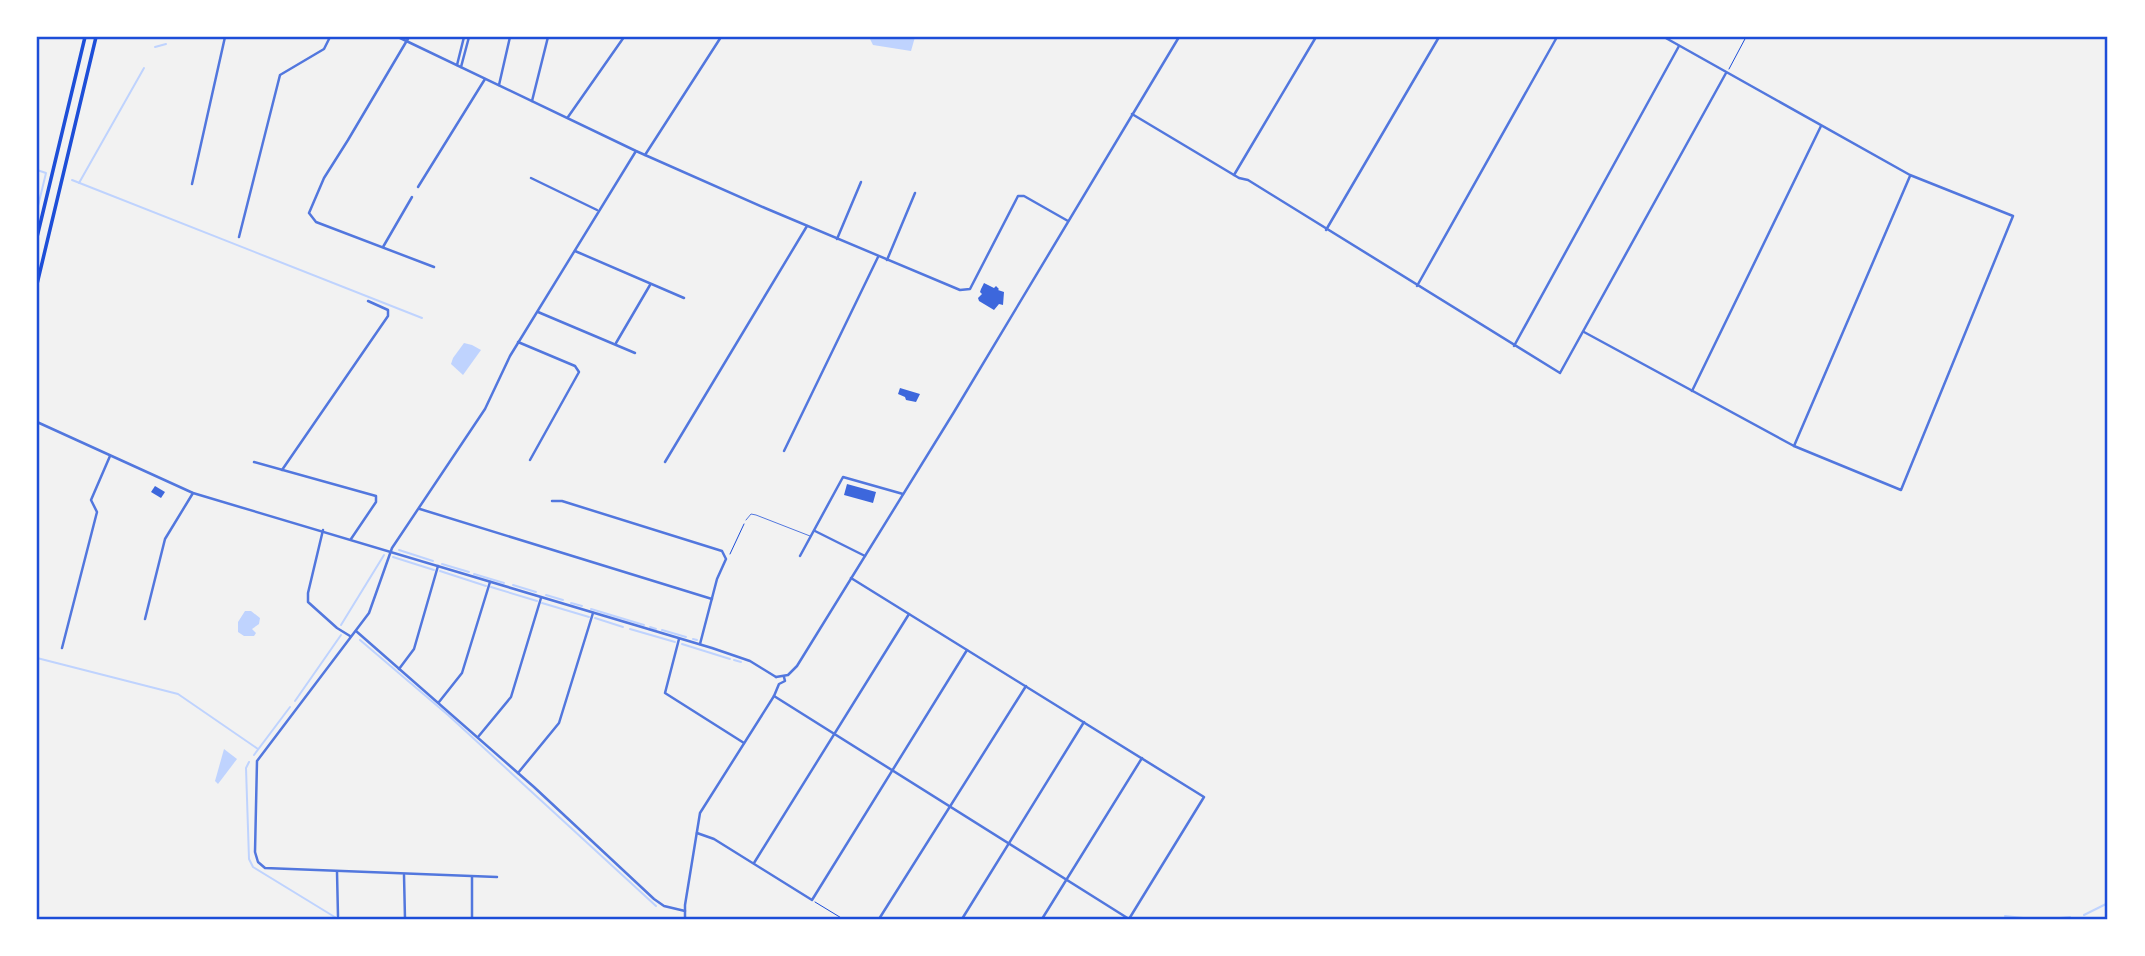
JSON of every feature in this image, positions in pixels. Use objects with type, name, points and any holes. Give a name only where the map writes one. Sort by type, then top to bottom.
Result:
[{"type":"main road","points":[[37,285],[96,37]]},
{"type":"main road","points":[[37,237],[85,38]]},
{"type":"street","points":[[191,184],[225,37]]},
{"type":"street","points":[[239,237],[280,75],[324,49],[330,37]]},
{"type":"street","points":[[398,37],[408,39],[636,151],[958,290],[970,289],[1018,196],[1024,196],[1068,221]]},
{"type":"street","points":[[457,65],[466,37]]},
{"type":"street","points":[[461,67],[466,37]]},
{"type":"street","points":[[499,85],[510,37]]},
{"type":"street","points":[[532,102],[548,37]]},
{"type":"street","points":[[567,118],[624,37]]},
{"type":"street","points":[[645,155],[721,37]]},
{"type":"street","points":[[685,919],[696,833],[702,810],[779,684],[783,683],[784,677],[797,666],[851,579],[1179,37]]},
{"type":"street","points":[[1234,175],[1316,37]]},
{"type":"street","points":[[1326,230],[1438,37]]},
{"type":"street","points":[[1417,286],[1557,37]]},
{"type":"street","points":[[1584,331],[1794,446],[1901,490],[2013,216],[1910,175],[1664,37]]},
{"type":"street","points":[[408,39],[320,184],[309,210],[310,216],[316,222],[434,267]]},
{"type":"street","points":[[1514,346],[1679,46]]},
{"type":"street","points":[[1132,114],[1234,175],[1248,180],[1514,346],[1561,372],[1726,73]]},
{"type":"street","points":[[418,187],[485,79]]},
{"type":"street","points":[[1692,391],[1821,126]]},
{"type":"street","points":[[497,877],[270,870],[258,862],[255,852],[255,764],[374,605],[391,551],[485,410],[518,342],[636,151]]},
{"type":"street","points":[[1794,446],[1910,175]]},
{"type":"street","points":[[531,178],[598,210]]},
{"type":"street","points":[[837,239],[860,182]]},
{"type":"street","points":[[887,260],[915,193]]},
{"type":"street","points":[[383,247],[412,197]]},
{"type":"street","points":[[665,462],[807,226]]},
{"type":"street","points":[[574,251],[684,298]]},
{"type":"street","points":[[784,451],[878,257]]},
{"type":"street","points":[[616,343],[650,284]]},
{"type":"street","points":[[282,470],[388,316],[388,310],[368,302]]},
{"type":"street","points":[[537,311],[635,353]]},
{"type":"street","points":[[518,342],[575,366],[579,371],[530,460]]},
{"type":"street","points":[[37,422],[193,493],[323,530],[750,661],[776,677],[779,684]]},
{"type":"street","points":[[62,648],[97,512],[90,500],[110,456]]},
{"type":"street","points":[[254,462],[376,496],[376,502],[351,539]]},
{"type":"street","points":[[800,556],[843,477],[903,494]]},
{"type":"street","points":[[145,619],[165,539],[193,493]]},
{"type":"street","points":[[552,501],[562,501],[718,549],[726,554],[699,645]]},
{"type":"street","points":[[419,509],[712,599]]},
{"type":"street","points":[[323,530],[309,602],[329,622],[350,636]]},
{"type":"street","points":[[814,530],[865,556]]},
{"type":"street","points":[[399,669],[414,649],[438,566]]},
{"type":"street","points":[[774,696],[1129,919],[1205,797],[851,579]]},
{"type":"street","points":[[439,702],[462,673],[489,582]]},
{"type":"street","points":[[478,737],[509,701],[541,598]]},
{"type":"street","points":[[519,773],[559,723],[593,614]]},
{"type":"street","points":[[754,863],[909,614]]},
{"type":"street","points":[[355,630],[519,773],[659,903],[685,911]]},
{"type":"street","points":[[679,639],[665,693],[744,743]]},
{"type":"street","points":[[696,833],[711,837],[812,900],[967,650]]},
{"type":"street","points":[[776,677],[784,677]]},
{"type":"street","points":[[880,919],[1026,686]]},
{"type":"street","points":[[962,919],[1084,722]]},
{"type":"street","points":[[1042,919],[1142,758]]},
{"type":"street","points":[[337,872],[338,916]]},
{"type":"street","points":[[404,875],[405,919]]},
{"type":"street","points":[[471,877],[472,919]]},
{"type":"lane","points":[[746,520],[751,514],[756,515],[810,536]]},
{"type":"path","points":[[1726,73],[1746,37]]},
{"type":"path","points":[[726,559],[746,520]]},
{"type":"path","points":[[812,900],[843,919]]},
{"type":"water","points":[[869,37],[915,37],[911,51],[873,45]]},
{"type":"water","points":[[464,343],[481,350],[463,375],[451,364]]},
{"type":"water","points":[[245,611],[251,611],[260,618],[259,624],[252,629],[256,633],[254,636],[244,636],[238,632],[238,622]]},
{"type":"water","points":[[224,749],[237,759],[218,784],[215,781]]},
{"type":"building","points":[[984,283],[994,288],[996,286],[1004,292],[1003,305],[999,304],[994,310],[979,301]]},
{"type":"building","points":[[900,388],[920,394],[916,402],[906,400],[898,394]]},
{"type":"building","points":[[847,484],[876,492],[873,503],[844,495]]},
{"type":"building","points":[[155,486],[165,492],[161,498],[151,492]]},
{"type":"waterway","points":[[155,47],[166,44]]},
{"type":"waterway","points":[[79,183],[144,68]]},
{"type":"waterway","points":[[37,170],[46,173],[38,206]]},
{"type":"waterway","points":[[72,180],[422,318]]},
{"type":"waterway","points":[[399,550],[433,561]]},
{"type":"waterway","points":[[341,625],[384,555]]},
{"type":"waterway","points":[[393,557],[434,570]]},
{"type":"waterway","points":[[442,564],[469,572]]},
{"type":"waterway","points":[[440,571],[486,586]]},
{"type":"waterway","points":[[474,574],[504,583]]},
{"type":"waterway","points":[[513,585],[536,592]]},
{"type":"waterway","points":[[491,587],[537,601]]},
{"type":"waterway","points":[[546,595],[563,600]]},
{"type":"waterway","points":[[542,603],[589,617]]},
{"type":"waterway","points":[[571,603],[582,606]]},
{"type":"waterway","points":[[591,609],[644,625]]},
{"type":"waterway","points":[[595,618],[623,627]]},
{"type":"waterway","points":[[650,627],[656,629]]},
{"type":"waterway","points":[[630,629],[675,642]]},
{"type":"waterway","points":[[662,630],[686,637]]},
{"type":"waterway","points":[[295,701],[341,635]]},
{"type":"waterway","points":[[693,639],[697,640]]},
{"type":"waterway","points":[[360,640],[448,715],[656,906]]},
{"type":"waterway","points":[[682,644],[730,659]]},
{"type":"waterway","points":[[37,658],[178,694],[258,749]]},
{"type":"waterway","points":[[734,660],[741,662]]},
{"type":"waterway","points":[[254,755],[290,707]]},
{"type":"waterway","points":[[249,762],[246,768],[249,859],[253,867],[338,919]]},
{"type":"waterway","points":[[2084,915],[2108,903]]},
{"type":"waterway","points":[[2005,916],[2032,919]]},
{"type":"waterway","points":[[2050,919],[2070,917]]}]
